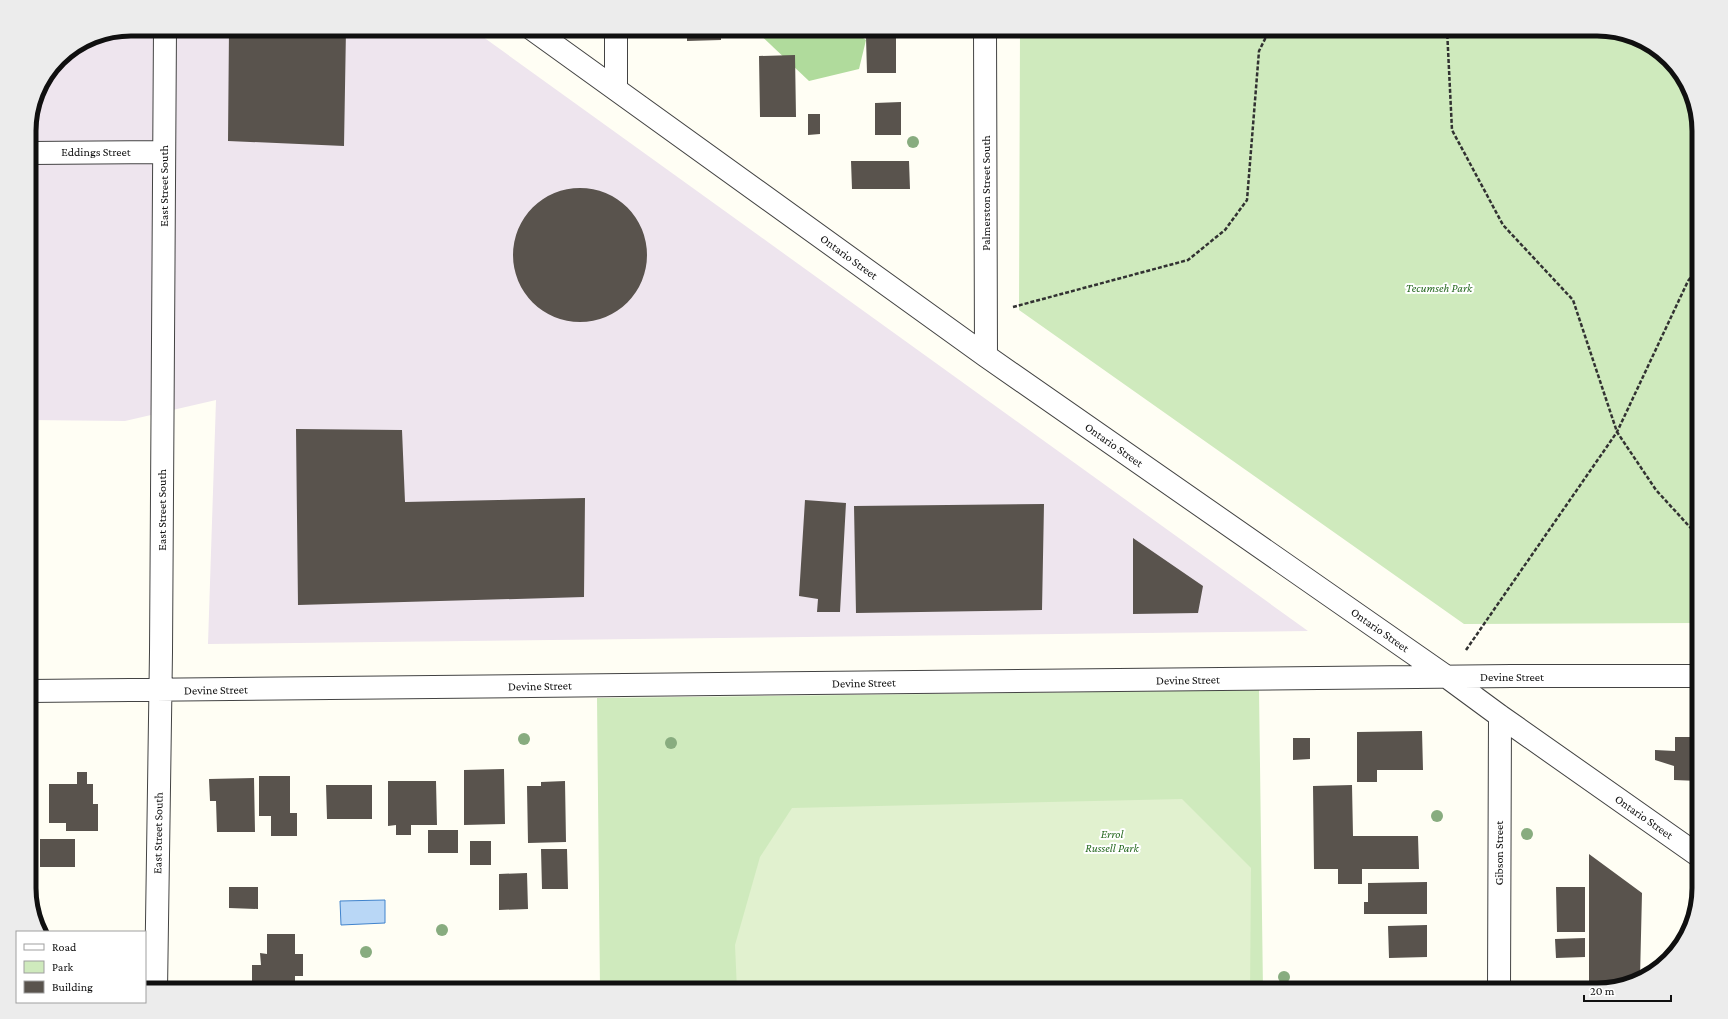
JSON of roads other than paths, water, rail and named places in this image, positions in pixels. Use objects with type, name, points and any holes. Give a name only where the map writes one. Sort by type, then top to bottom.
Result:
[{"type":"street","name":"East Street South","points":[[156,983],[165,36]]},
{"type":"street","name":"Ontario Street","points":[[542,36],[986,356],[1447,677],[1692,851]]},
{"type":"street","points":[[616,36],[616,89]]},
{"type":"street","name":"Palmerston Street South","points":[[985,36],[986,356]]},
{"type":"street","name":"Eddings Street","points":[[36,153],[164,152]]},
{"type":"street","name":"Devine Street","points":[[36,691],[1447,677],[1692,676]]},
{"type":"street","name":"Gibson Street","points":[[1498,983],[1500,716]]},
{"type":"water","points":[[385,900],[385,923],[341,925],[340,901]]},
{"type":"park label","name":"Tecumseh Park","points":[[1439,288]]},
{"type":"park label","name":"Errol Russell Park","points":[[1112,841]]}]
